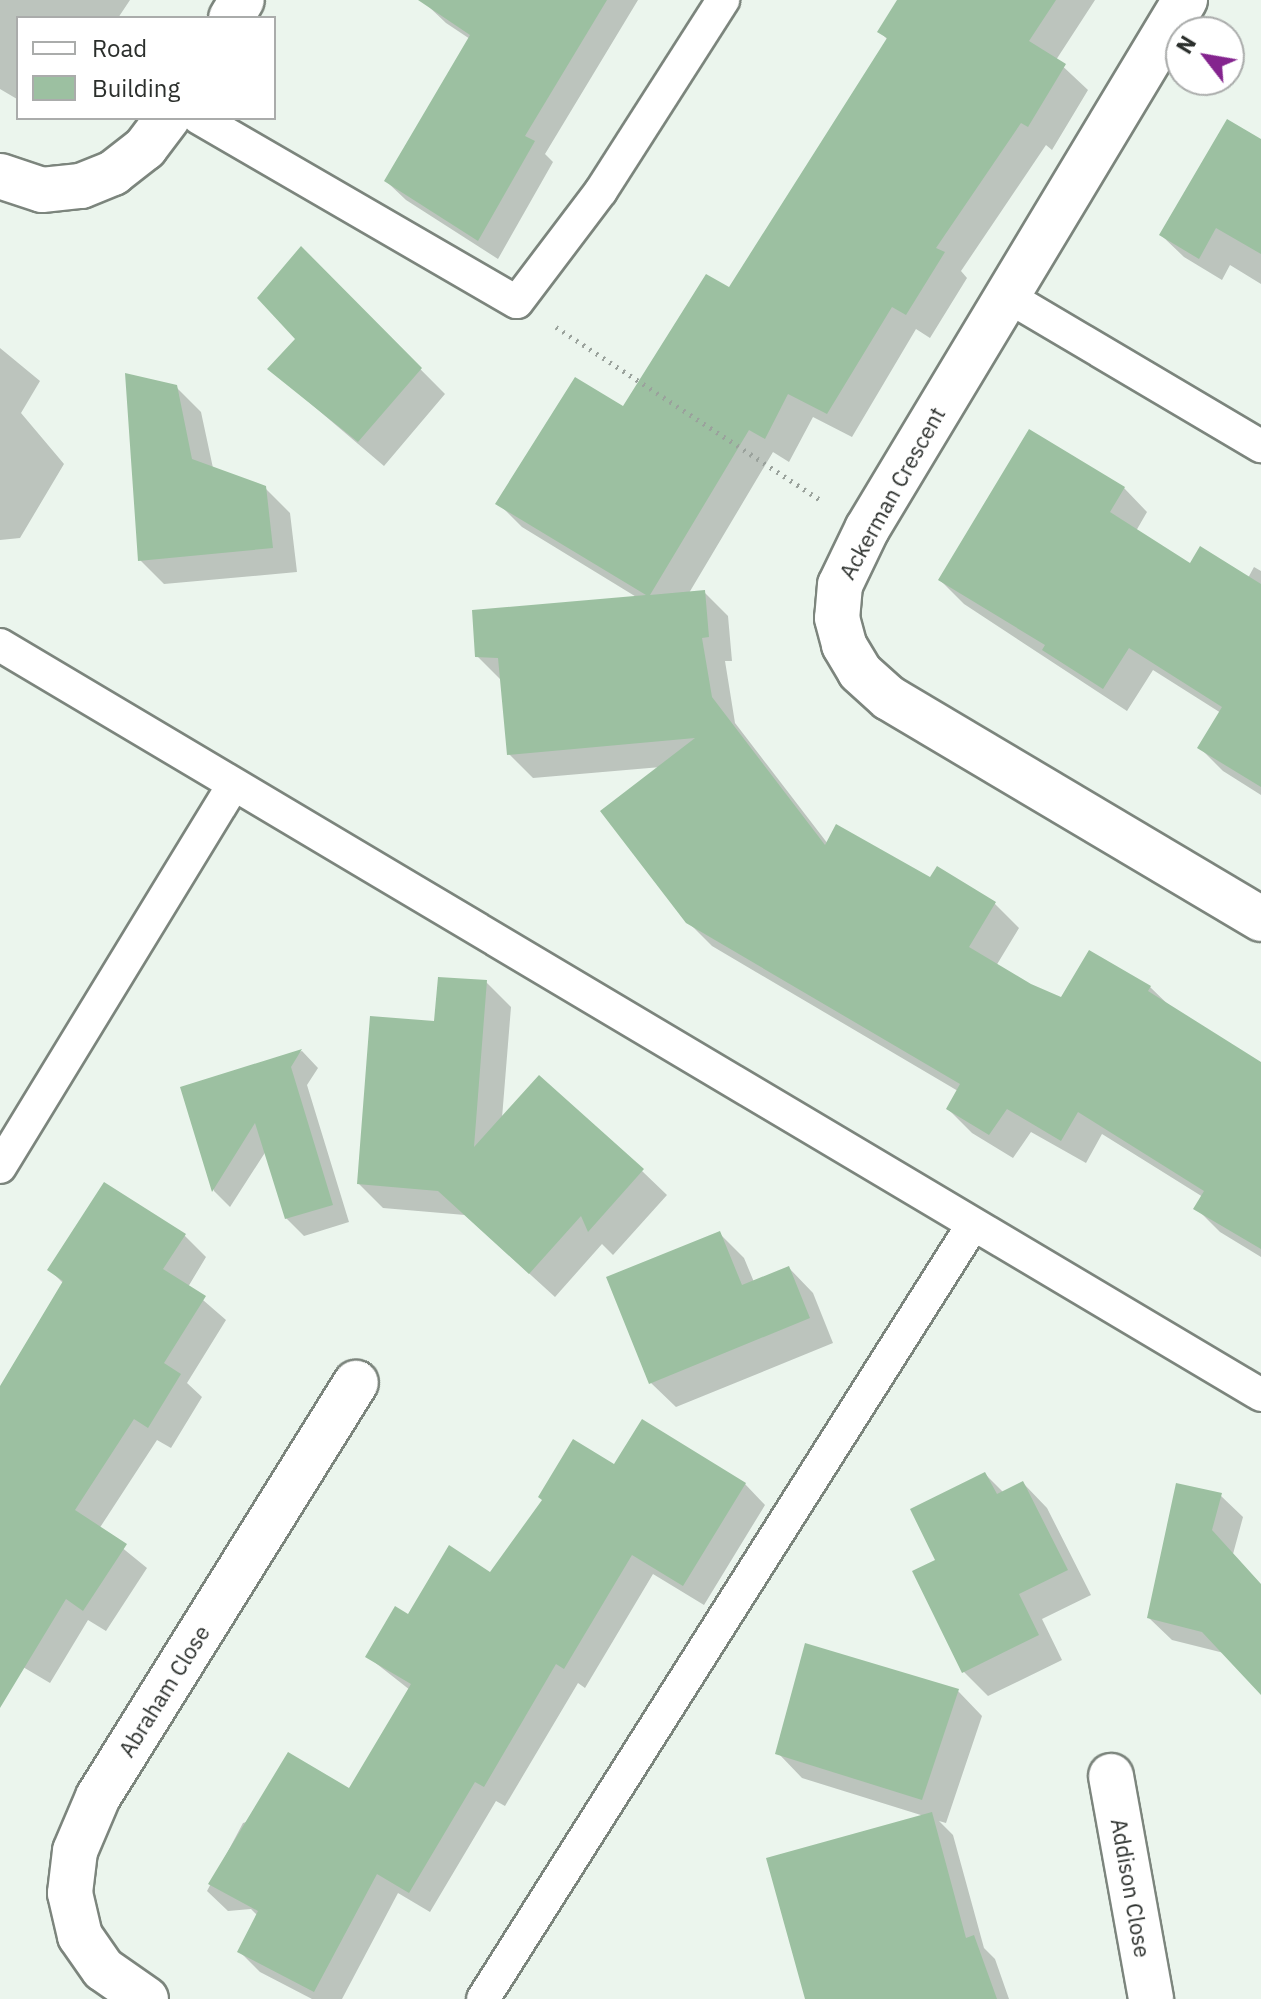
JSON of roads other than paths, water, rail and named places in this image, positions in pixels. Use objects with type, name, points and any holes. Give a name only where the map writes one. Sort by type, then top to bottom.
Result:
[{"type":"street","name":"Ackerman Crescent","points":[[1185,0],[867,529],[840,585],[837,618],[844,645],[860,672],[889,698],[1261,919]]},
{"type":"street","points":[[0,176],[42,190],[81,186],[113,173],[145,148],[166,120]]},
{"type":"street","name":"Abraham Close","points":[[146,1999],[103,1969],[80,1936],[70,1893],[75,1851],[98,1797],[356,1383]]},
{"type":"street","name":"Addison Close","points":[[1111,1776],[1151,1999]]},
{"type":"lane","points":[[202,120],[517,302],[601,191],[723,0]]},
{"type":"lane","points":[[1007,296],[1261,446]]},
{"type":"lane","points":[[0,645],[972,1226],[1261,1395]]},
{"type":"lane","points":[[0,1167],[233,786]]},
{"type":"lane","points":[[483,1999],[972,1226]]}]
